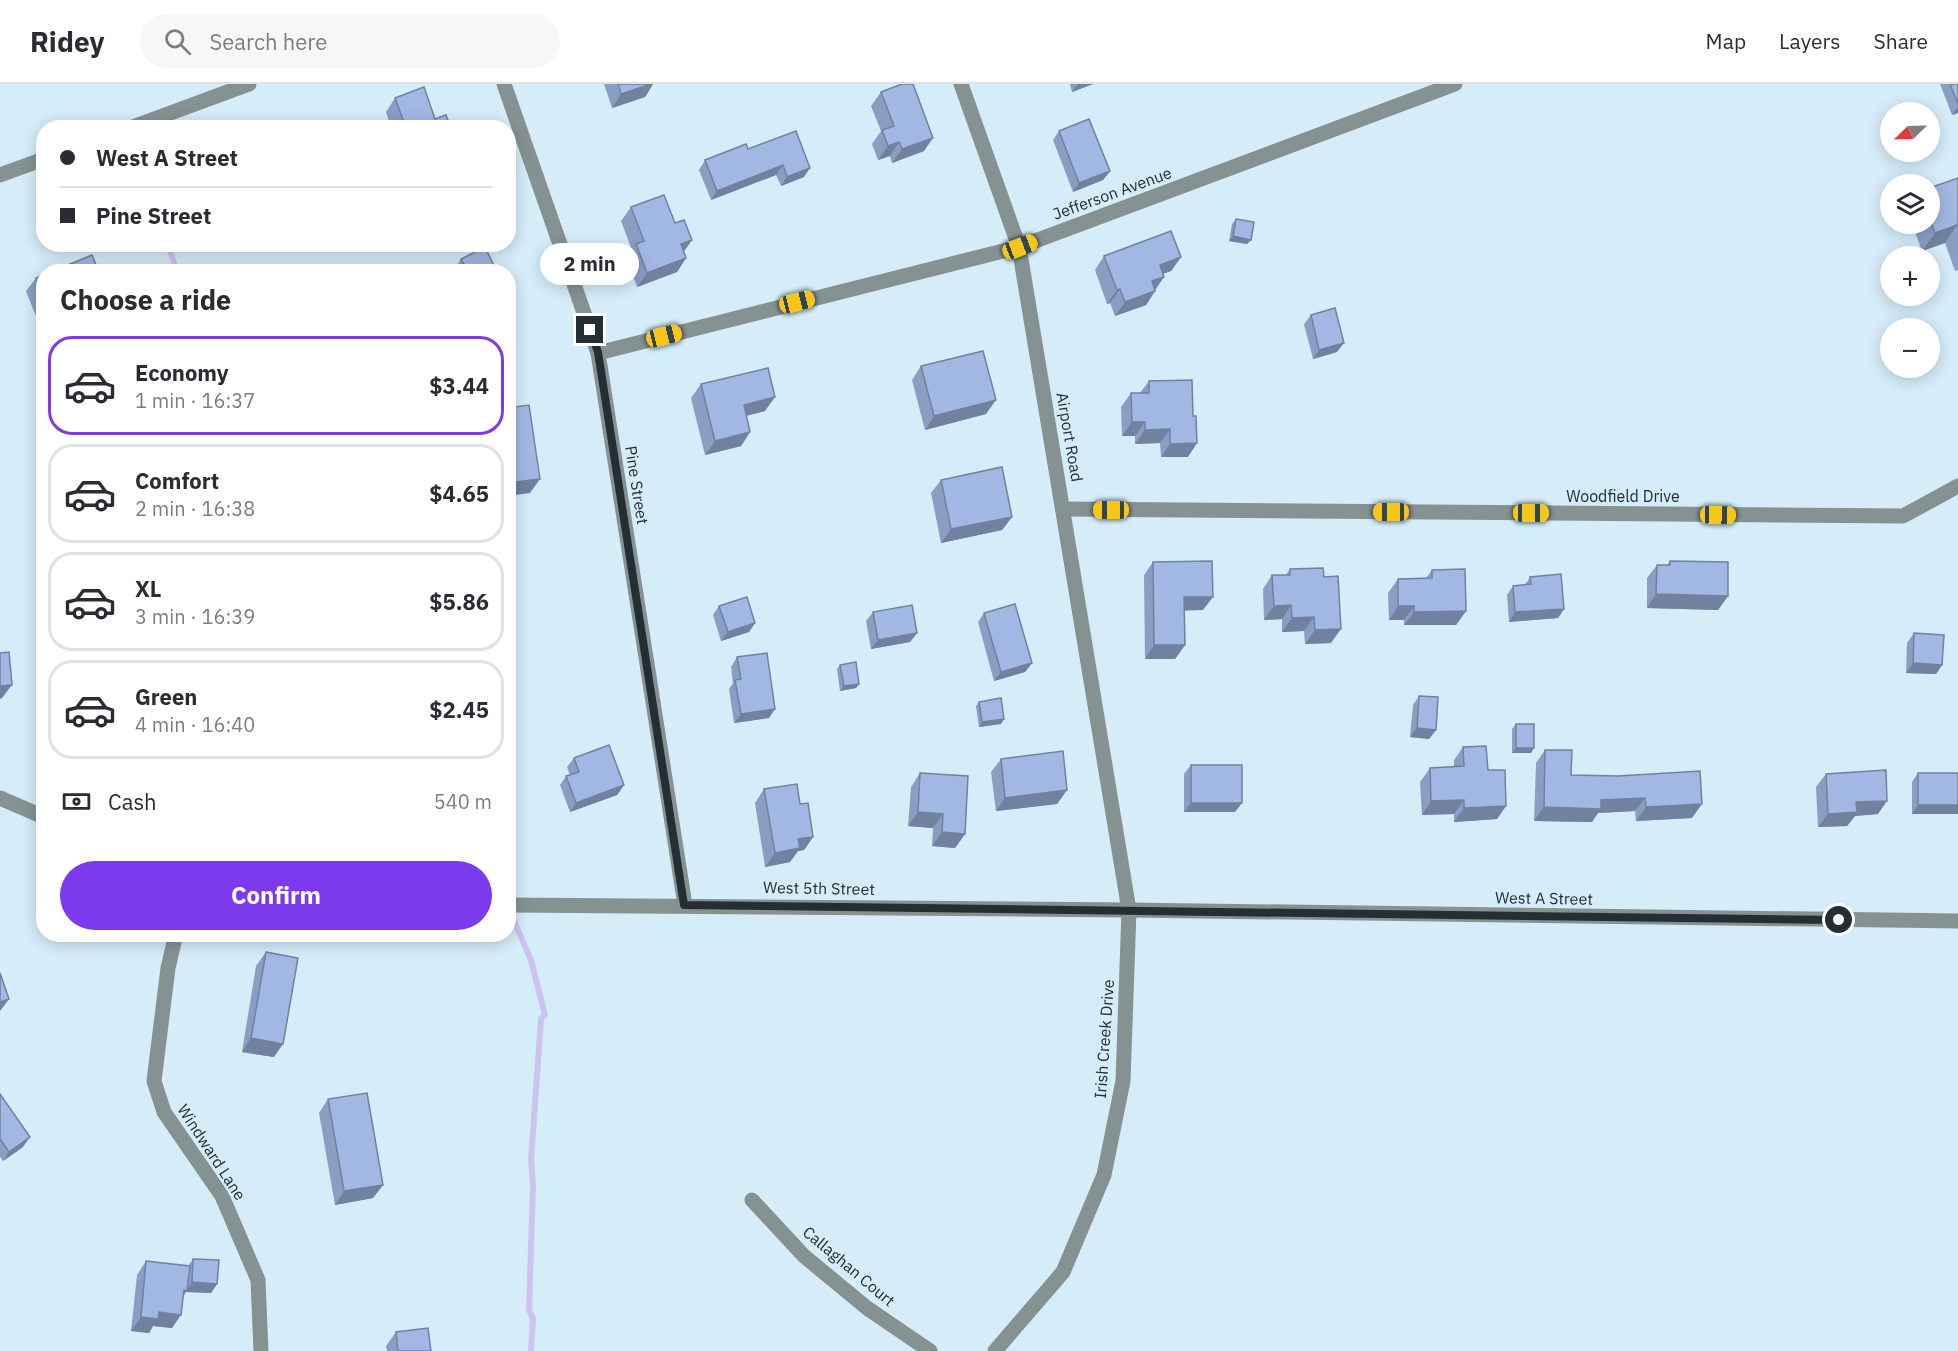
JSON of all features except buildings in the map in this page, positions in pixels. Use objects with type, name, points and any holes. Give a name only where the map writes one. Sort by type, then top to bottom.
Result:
[{"type":"street","points":[[151,120],[249,84]]},
{"type":"street","name":"Pine Street","points":[[504,84],[598,352],[684,905]]},
{"type":"street","name":"Airport Road","points":[[961,84],[1020,247],[1129,910]]},
{"type":"street","name":"Jefferson Avenue","points":[[598,352],[1020,247],[1455,84]]},
{"type":"street","points":[[0,175],[36,162]]},
{"type":"street","name":"Woodfield Drive","points":[[1064,509],[1903,516],[1958,486]]},
{"type":"street","points":[[0,798],[36,814]]},
{"type":"street","name":"West 5th Street","points":[[516,904],[1129,910]]},
{"type":"street","name":"West A Street","points":[[1129,910],[1958,921]]},
{"type":"street","name":"Irish Creek Drive","points":[[995,1351],[1064,1272],[1104,1175],[1123,1081],[1129,910]]},
{"type":"street","name":"Windward Lane","points":[[174,942],[168,968],[154,1081],[164,1112],[222,1196],[258,1280],[261,1351]]},
{"type":"street","name":"Callaghan Court","points":[[752,1200],[804,1256],[867,1308],[930,1351]]},
{"type":"waterway","points":[[171,252],[174,264]]},
{"type":"waterway","points":[[516,926],[531,960],[545,1015],[541,1019],[531,1160],[533,1185],[529,1310],[533,1319],[531,1351]]},
{"type":"route","points":[[590,330],[598,352],[684,905],[1839,920]]}]
